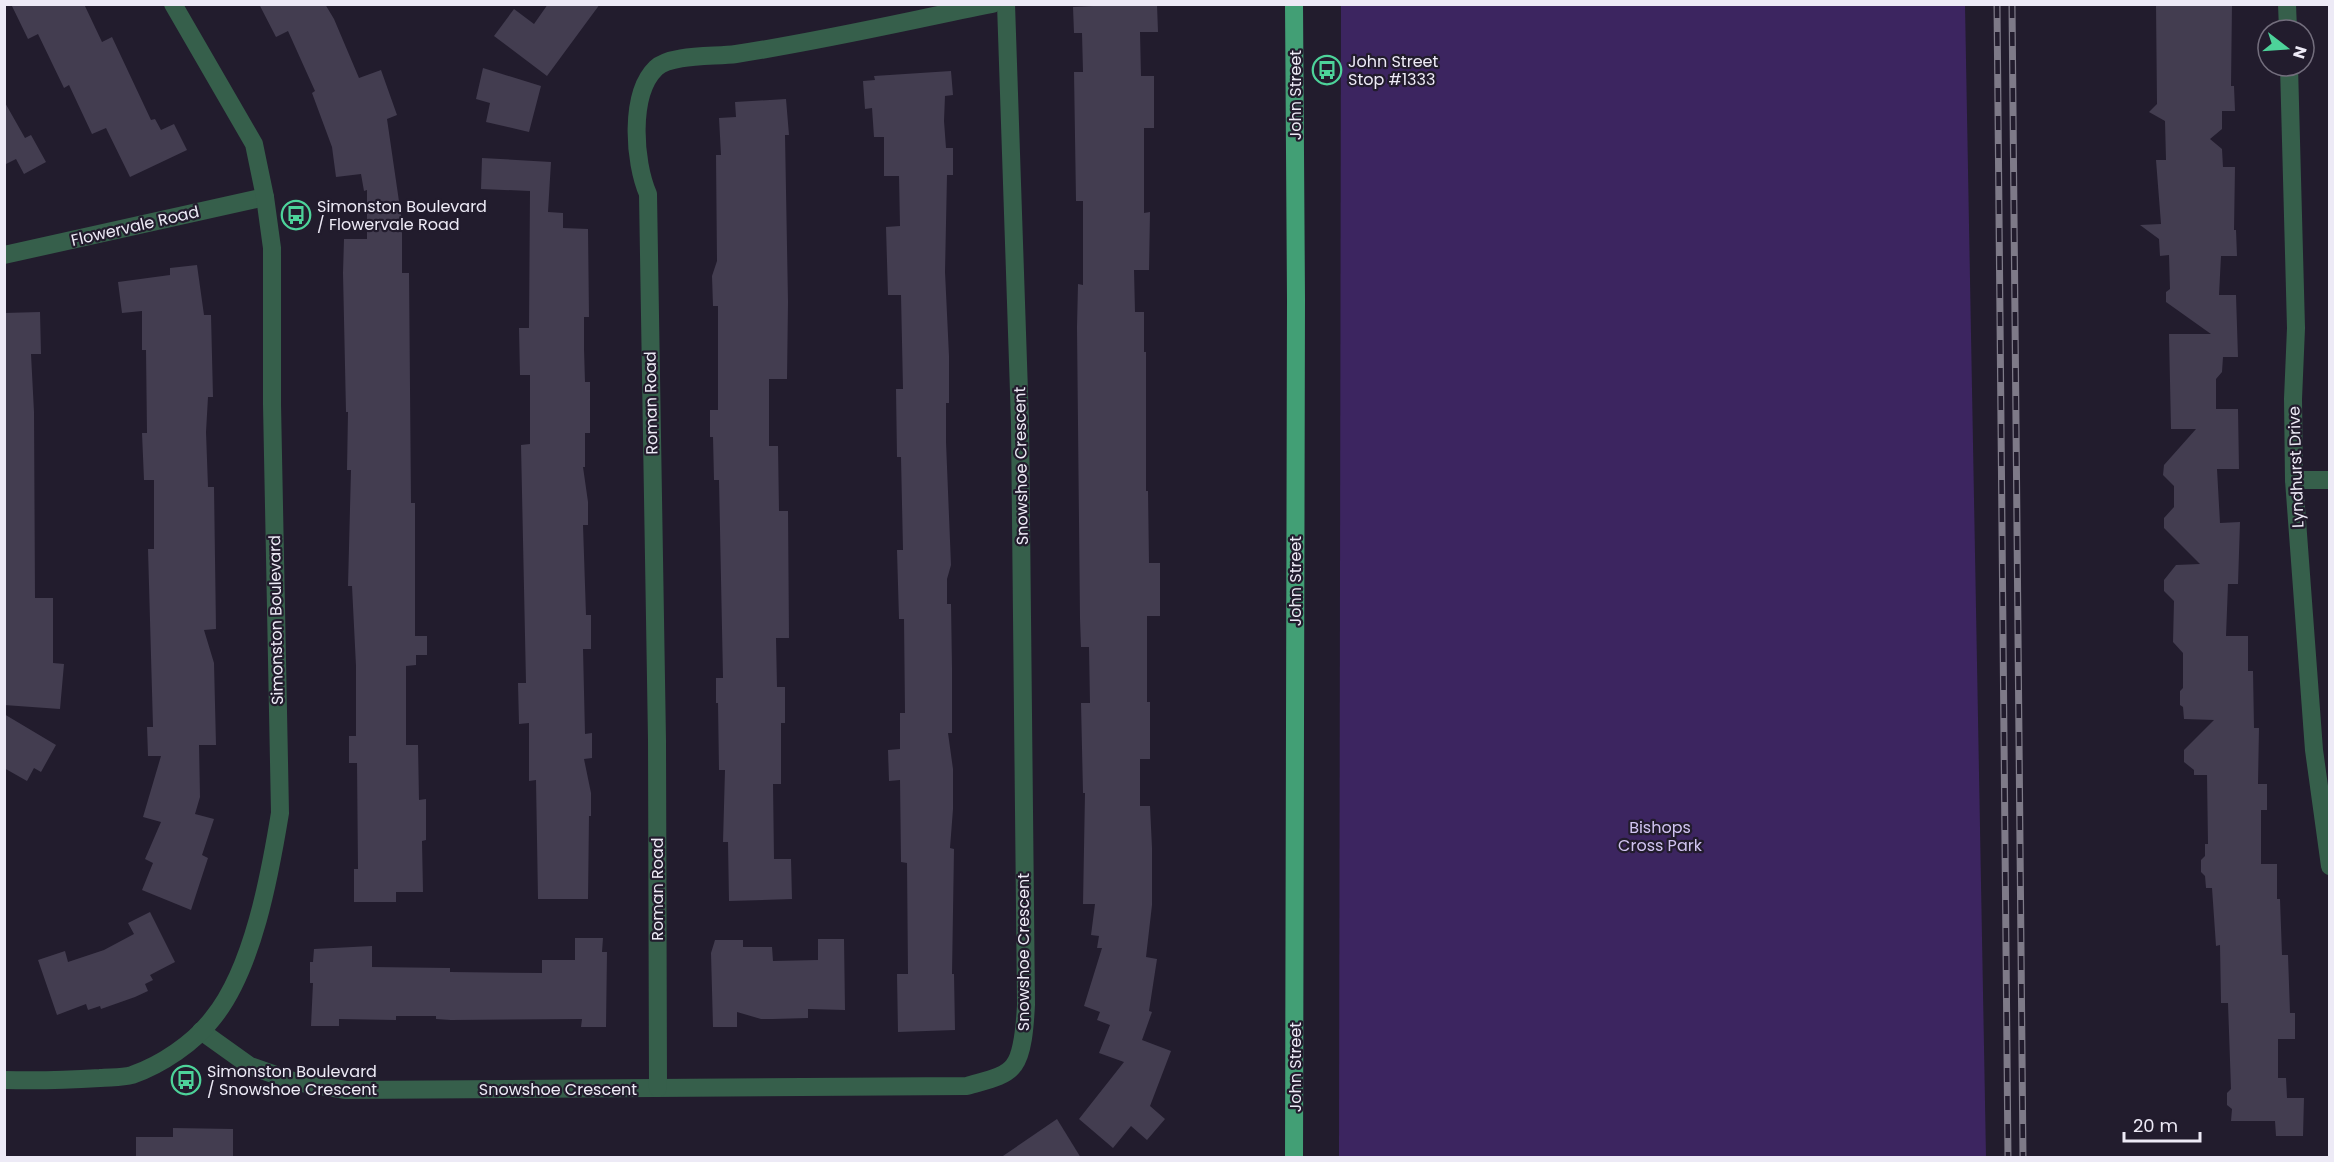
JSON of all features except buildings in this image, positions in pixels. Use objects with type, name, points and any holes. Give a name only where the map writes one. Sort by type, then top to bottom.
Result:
[{"type":"main road","name":"John Street","points":[[1294,4],[1296,275],[1294,1158]]},
{"type":"street","name":"Simonston Boulevard","points":[[4,1080],[49,1081],[130,1076],[174,1054],[213,1018],[230,992],[246,953],[273,862],[280,813],[272,404],[272,248],[265,197],[254,144],[173,4]]},
{"type":"street","name":"Roman Road","points":[[658,1088],[657,740],[648,194],[641,178],[637,141],[641,90],[657,67],[676,58],[712,58],[788,46],[992,4]]},
{"type":"street","name":"Snowshoe Crescent","points":[[201,1031],[250,1066],[296,1082],[346,1090],[968,1086],[999,1076],[1014,1065],[1025,1032],[1026,1005],[1025,728],[1020,422],[1006,4]]},
{"type":"street","name":"Lyndhurst Drive","points":[[2289,78],[2296,328],[2293,399],[2294,480],[2314,750],[2330,866]]},
{"type":"street","name":"Flowervale Road","points":[[4,255],[265,197]]},
{"type":"street","points":[[2294,480],[2330,480]]},
{"type":"green space","name":"Bishops Cross Park","points":[[1341,5],[1965,5],[1986,1157],[1339,1157]]},
{"type":"railway","points":[[1997,4],[2008,1158]]},
{"type":"railway","points":[[2012,4],[2023,1158]]},
{"type":"place","name":"John Street Stop #1333","points":[[1327,70]]},
{"type":"place","name":"Simonston Boulevard / Flowervale Road","points":[[296,215]]},
{"type":"place","name":"Simonston Boulevard / Snowshoe Crescent","points":[[186,1080]]}]
